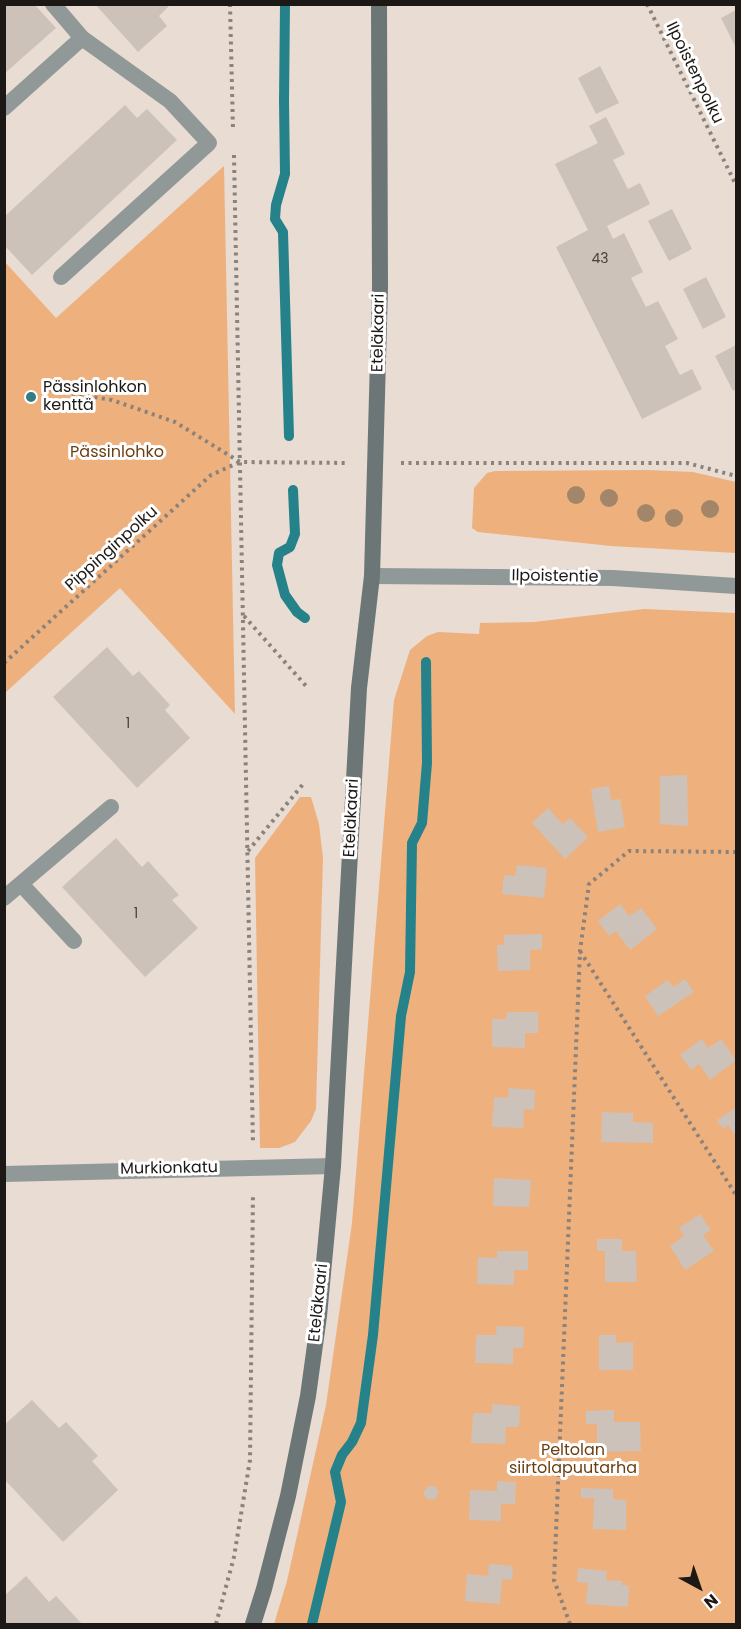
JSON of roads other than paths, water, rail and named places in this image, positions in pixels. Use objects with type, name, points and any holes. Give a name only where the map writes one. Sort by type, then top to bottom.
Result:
[{"type":"main road","name":"Eteläkaari","points":[[253,1624],[288,1496],[308,1396],[319,1316],[333,1166],[359,688],[372,576],[380,287],[379,4]]},
{"type":"street","points":[[54,4],[82,38],[170,101],[208,143],[61,277]]},
{"type":"street","points":[[4,108],[82,38]]},
{"type":"street","name":"Ilpoistentie","points":[[372,576],[613,578],[736,586]]},
{"type":"street","points":[[4,898],[111,807]]},
{"type":"street","points":[[21,884],[74,942]]},
{"type":"street","name":"Murkionkatu","points":[[4,1174],[333,1166]]},
{"type":"waterway","points":[[285,4],[285,174],[276,205],[275,219],[283,232],[289,436]]},
{"type":"waterway","points":[[293,490],[295,534],[290,547],[279,553],[277,565],[285,595],[297,612],[305,618]]},
{"type":"waterway","points":[[312,1624],[341,1502],[335,1472],[361,1423],[373,1335],[401,1016],[410,972],[412,843],[422,823],[427,763],[426,662]]},
{"type":"place","name":"Pässinlohkon kenttä","points":[[31,397]]},
{"type":"park label","name":"Pässinlohko","points":[[117,453]]},
{"type":"park label","name":"Peltolan siirtolapuutarha","points":[[573,1460]]}]
